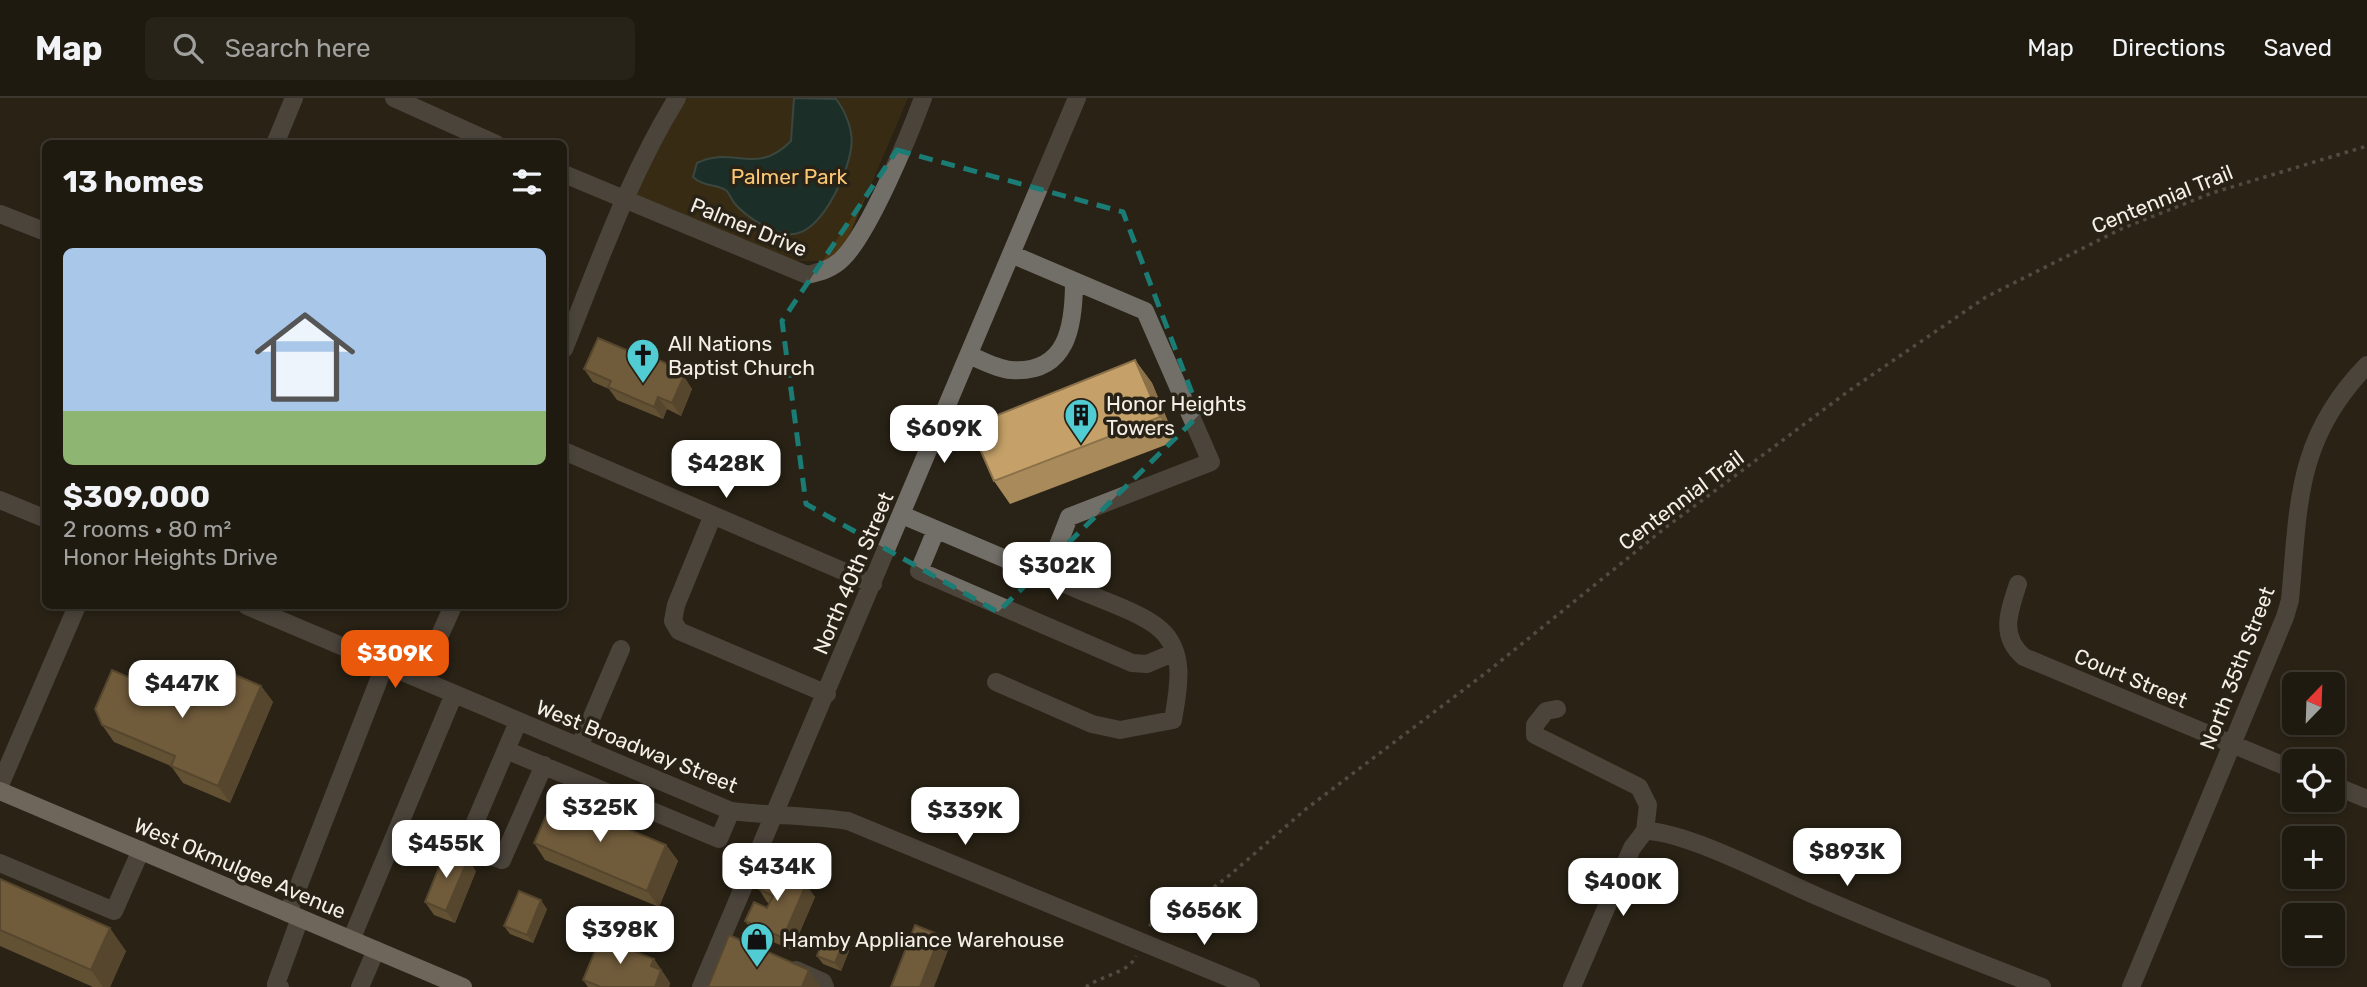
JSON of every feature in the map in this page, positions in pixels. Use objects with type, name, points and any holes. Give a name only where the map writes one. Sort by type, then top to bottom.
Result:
[{"type":"main road","name":"West Okmulgee Avenue","points":[[0,791],[463,987]]},
{"type":"street","points":[[277,140],[295,98]]},
{"type":"street","points":[[394,98],[487,140]]},
{"type":"street","points":[[567,342],[625,201],[659,127],[677,98]]},
{"type":"street","name":"Palmer Drive","points":[[567,175],[807,275],[827,270],[842,259],[862,231],[923,98]]},
{"type":"street","name":"North 40th Street","points":[[701,987],[729,940],[774,817],[1077,98]]},
{"type":"street","points":[[0,214],[42,230]]},
{"type":"street","points":[[1011,254],[1145,312],[1211,462],[1069,517],[1046,576]]},
{"type":"street","points":[[969,355],[1008,370],[1033,369],[1055,356],[1065,343],[1074,318],[1074,281]]},
{"type":"street","name":"North 35th Street","points":[[2131,987],[2233,746],[2290,600],[2300,490],[2308,459],[2333,408],[2349,384],[2367,365]]},
{"type":"street","points":[[567,452],[873,584]]},
{"type":"street","points":[[0,500],[42,517]]},
{"type":"street","points":[[713,515],[676,605],[673,621],[679,631],[827,694]]},
{"type":"street","points":[[902,515],[1155,626],[1164,634],[1174,653],[1180,678],[1173,720],[1120,730],[1101,726],[996,682]]},
{"type":"street","points":[[936,530],[919,571],[1132,663],[1147,664],[1174,653]]},
{"type":"street","name":"Court Street","points":[[2018,584],[2009,612],[2008,633],[2012,647],[2024,657],[2282,765]]},
{"type":"street","points":[[0,785],[76,609]]},
{"type":"street","name":"West Broadway Street","points":[[254,609],[731,811],[774,817],[815,816],[848,821],[1251,987]]},
{"type":"street","points":[[420,679],[452,609]]},
{"type":"street","points":[[579,747],[621,649]]},
{"type":"street","points":[[281,987],[276,984],[294,916],[385,664]]},
{"type":"street","points":[[351,940],[454,694]]},
{"type":"street","points":[[1557,709],[1546,711],[1535,725],[1535,735],[1639,787],[1648,805],[1645,831],[1632,848],[1572,987]]},
{"type":"street","points":[[518,722],[467,841],[470,849],[497,861],[505,857],[544,765]]},
{"type":"street","points":[[506,750],[719,839],[731,811]]},
{"type":"street","points":[[598,789],[610,760]]},
{"type":"street","points":[[2345,790],[2367,799]]},
{"type":"street","points":[[1645,831],[1661,831],[1702,846],[1861,916],[2042,987]]},
{"type":"street","points":[[0,863],[114,911],[141,850]]},
{"type":"street","points":[[360,987],[376,950]]},
{"type":"street","points":[[785,965],[823,982],[825,987]]},
{"type":"path","name":"Centennial Trail","points":[[1086,987],[1098,978],[1124,970],[1133,962],[1150,925],[1158,918],[1196,901],[1306,809],[1487,672],[1665,528],[1931,333],[1986,297],[2123,228],[2212,193],[2367,146]]},
{"type":"highlighted area","points":[[897,150],[1123,212],[1200,414],[998,612],[806,504],[782,321]]},
{"type":"green space","name":"Palmer Park","points":[[686,98],[908,98],[843,250],[826,261],[788,261],[634,194]]},
{"type":"water","points":[[794,98],[836,99],[848,122],[852,143],[844,174],[830,204],[810,227],[799,233],[787,234],[752,219],[736,205],[727,191],[702,183],[693,177],[697,163],[710,158],[755,159],[778,152],[791,141]]},
{"type":"building","name":"All Nations Baptist Church","points":[[598,338],[631,352],[634,343],[650,349],[647,355],[670,365],[668,369],[684,376],[672,403],[658,397],[654,407],[608,387],[611,381],[584,369]]},
{"type":"building","points":[[1135,360],[1160,417],[994,481],[970,426]]},
{"type":"building","points":[[213,665],[261,686],[218,786],[171,766],[175,756],[102,725],[95,709],[112,670],[195,706]]},
{"type":"building","points":[[554,798],[666,845],[647,891],[534,843]]},
{"type":"building","points":[[446,850],[468,859],[446,911],[425,902]]},
{"type":"building","points":[[768,868],[806,885],[783,938],[745,921],[754,902],[767,908],[773,896],[759,889]]},
{"type":"building","points":[[0,879],[110,928],[91,970],[0,930]]},
{"type":"building","points":[[519,891],[541,900],[527,935],[504,926]]},
{"type":"building","points":[[915,925],[940,935],[920,987],[891,987]]},
{"type":"building","points":[[604,929],[621,937],[618,945],[654,959],[651,966],[661,970],[655,987],[601,987],[583,980]]},
{"type":"building","points":[[729,935],[809,970],[802,987],[708,987]]},
{"type":"building","points":[[825,935],[843,943],[835,963],[817,956]]},
{"type":"place","name":"All Nations Baptist Church","points":[[643,385]]},
{"type":"place","name":"Honor Heights Towers","points":[[1081,445]]},
{"type":"place","name":"Hamby Appliance Warehouse","points":[[757,969]]}]
